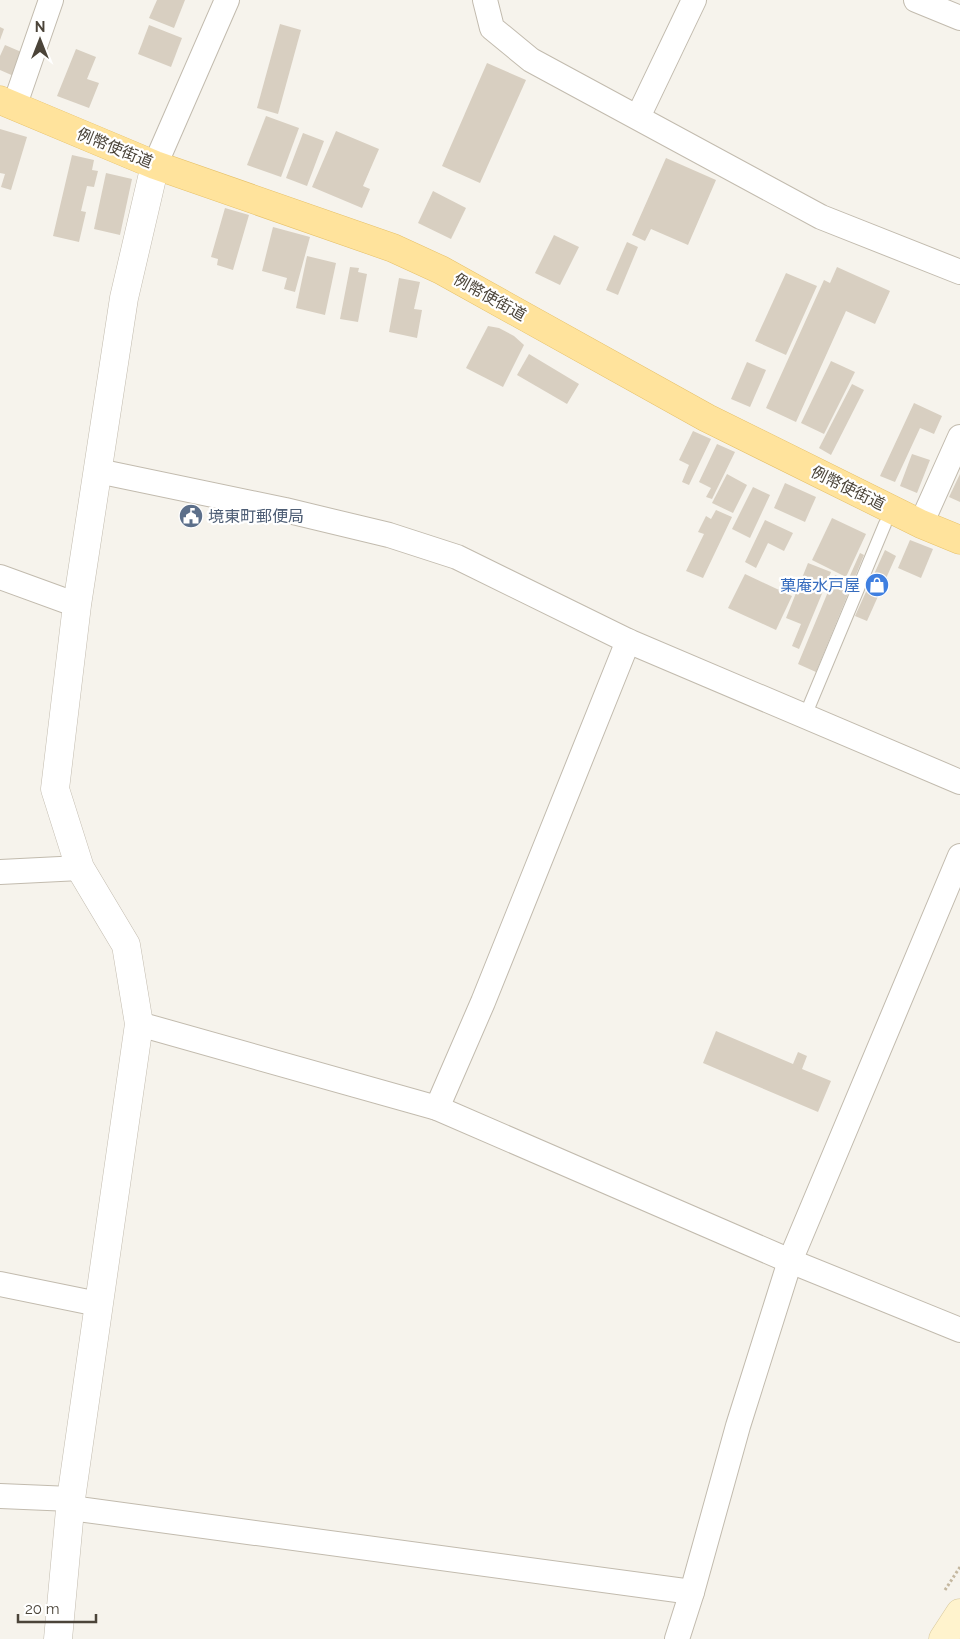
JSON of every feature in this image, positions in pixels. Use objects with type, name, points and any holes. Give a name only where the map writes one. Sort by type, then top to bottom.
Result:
[{"type":"main road","name":"例幣使街道","points":[[7,104],[155,165],[393,248],[441,270],[707,418],[921,524],[960,540]]},
{"type":"main road","points":[[943,1639],[960,1613]]},
{"type":"street","points":[[7,104],[51,0]]},
{"type":"street","points":[[58,1639],[71,1504],[139,1024],[126,945],[80,868],[55,789],[77,605],[124,298],[155,165],[227,0]]},
{"type":"street","points":[[484,0],[492,28],[531,60],[821,217],[960,272]]},
{"type":"street","points":[[638,117],[694,0]]},
{"type":"street","points":[[916,0],[960,18]]},
{"type":"street","points":[[921,524],[960,437]]},
{"type":"street","points":[[98,471],[295,512],[389,535],[457,557],[628,641],[960,782]]},
{"type":"street","points":[[0,577],[77,605]]},
{"type":"street","points":[[437,1108],[483,1002],[628,641]]},
{"type":"street","points":[[677,1639],[738,1426],[790,1261],[960,856]]},
{"type":"street","points":[[0,872],[80,868]]},
{"type":"street","points":[[139,1024],[437,1108],[790,1261],[960,1330]]},
{"type":"street","points":[[0,1284],[98,1304]]},
{"type":"street","points":[[0,1496],[71,1504],[692,1592]]},
{"type":"lane","points":[[805,716],[885,524]]},
{"type":"building","points":[[157,0],[185,0],[174,28],[149,18]]},
{"type":"building","points":[[280,24],[301,30],[278,114],[257,108]]},
{"type":"building","points":[[149,25],[182,38],[171,67],[138,54]]},
{"type":"building","points":[[0,27],[4,29],[0,40]]},
{"type":"building","points":[[5,45],[26,54],[16,77],[0,70],[0,56]]},
{"type":"building","points":[[76,49],[96,57],[87,79],[99,83],[89,108],[57,96]]},
{"type":"building","points":[[487,63],[526,80],[480,183],[442,166]]},
{"type":"building","points":[[266,116],[299,128],[281,177],[247,165]]},
{"type":"building","points":[[0,129],[27,137],[11,190],[1,187],[5,174],[0,173]]},
{"type":"building","points":[[336,131],[379,149],[363,186],[370,189],[362,208],[312,187]]},
{"type":"building","points":[[303,133],[324,141],[307,186],[286,178]]},
{"type":"building","points":[[72,155],[94,160],[92,170],[98,171],[94,187],[87,186],[81,211],[86,212],[79,242],[53,236]]},
{"type":"building","points":[[666,158],[716,180],[688,245],[651,229],[645,241],[632,235]]},
{"type":"building","points":[[106,173],[132,179],[120,235],[94,229]]},
{"type":"building","points":[[433,191],[466,208],[451,239],[418,223]]},
{"type":"building","points":[[225,208],[249,215],[233,270],[217,265],[218,259],[211,257]]},
{"type":"building","points":[[273,227],[310,237],[295,292],[284,289],[287,278],[262,271]]},
{"type":"building","points":[[554,235],[579,247],[560,285],[535,273]]},
{"type":"building","points":[[627,242],[638,247],[618,295],[606,290]]},
{"type":"building","points":[[307,256],[336,263],[325,315],[296,308]]},
{"type":"building","points":[[350,267],[359,268],[358,272],[367,274],[358,322],[340,319]]},
{"type":"building","points":[[837,267],[890,291],[875,324],[846,311],[796,422],[766,408],[824,280],[830,283]]},
{"type":"building","points":[[786,273],[817,286],[786,355],[755,341]]},
{"type":"building","points":[[399,278],[420,282],[414,309],[422,310],[417,338],[389,332]]},
{"type":"building","points":[[488,326],[499,328],[514,336],[524,345],[503,387],[466,368]]},
{"type":"building","points":[[529,354],[579,384],[567,404],[517,375]]},
{"type":"building","points":[[831,361],[855,372],[824,434],[801,423]]},
{"type":"building","points":[[747,362],[766,370],[750,407],[731,399]]},
{"type":"building","points":[[852,384],[864,390],[831,455],[819,448]]},
{"type":"building","points":[[914,403],[942,416],[934,434],[920,428],[895,482],[880,476]]},
{"type":"building","points":[[693,431],[711,439],[689,485],[682,482],[689,465],[679,460]]},
{"type":"building","points":[[717,444],[735,452],[712,499],[706,497],[711,488],[699,482]]},
{"type":"building","points":[[912,454],[930,460],[917,493],[900,486]]},
{"type":"building","points":[[727,474],[747,485],[733,513],[712,503]]},
{"type":"building","points":[[960,474],[960,502],[949,497]]},
{"type":"building","points":[[785,483],[816,497],[805,522],[774,508]]},
{"type":"building","points":[[753,487],[770,495],[750,538],[732,529]]},
{"type":"building","points":[[716,510],[732,517],[703,578],[686,571],[704,534],[698,532],[706,516],[711,519]]},
{"type":"building","points":[[832,518],[866,534],[846,577],[812,560]]},
{"type":"building","points":[[765,520],[793,533],[784,551],[768,543],[756,568],[745,562]]},
{"type":"building","points":[[910,540],[933,549],[921,578],[898,568]]},
{"type":"building","points":[[885,550],[896,556],[867,621],[855,616]]},
{"type":"building","points":[[860,553],[864,555],[816,672],[798,664],[835,575],[848,580]]},
{"type":"building","points":[[808,563],[831,572],[799,649],[792,646],[801,624],[786,618]]},
{"type":"building","points":[[745,574],[792,596],[776,630],[728,608]]},
{"type":"building","points":[[716,1031],[793,1064],[798,1052],[807,1056],[802,1069],[831,1081],[818,1112],[703,1063]]},
{"type":"place","name":"境東町郵便局","points":[[191,516]]},
{"type":"place","name":"菓庵水戸屋","points":[[877,585]]}]
